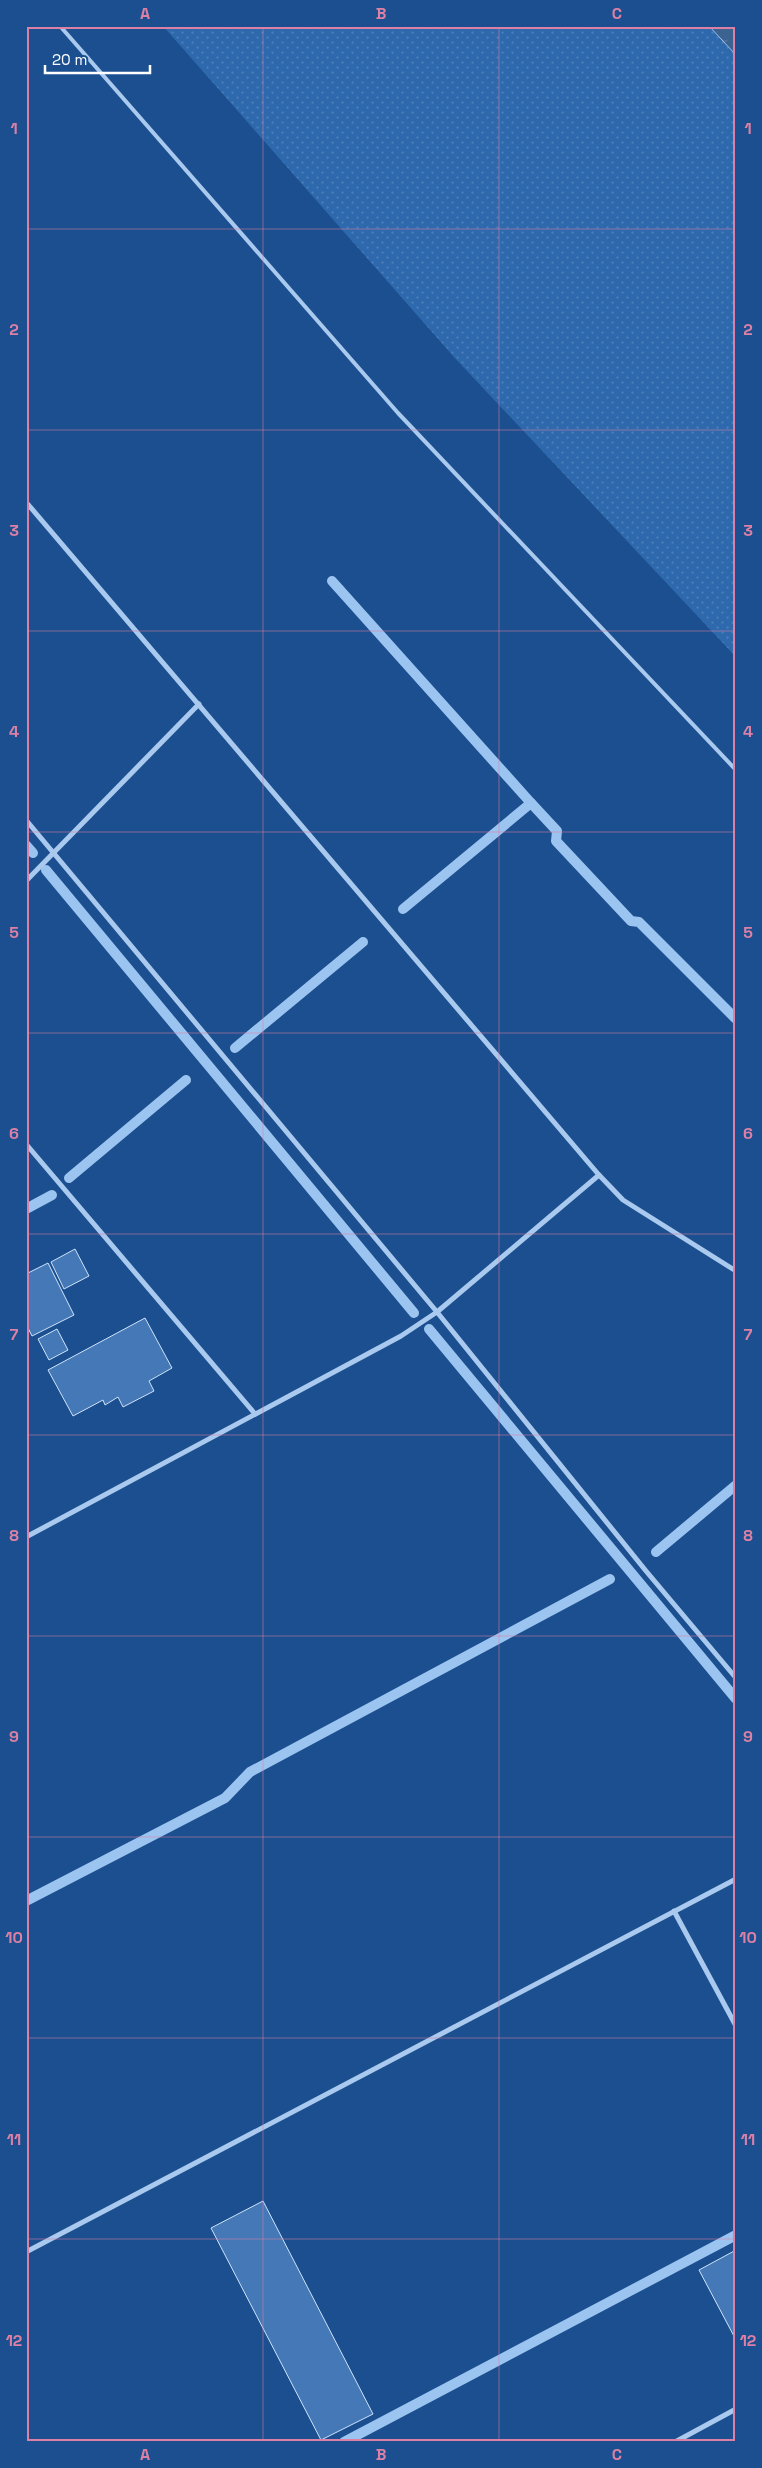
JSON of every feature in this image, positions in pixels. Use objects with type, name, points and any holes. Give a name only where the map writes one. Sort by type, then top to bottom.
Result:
[{"type":"street","points":[[26,502],[599,1175],[623,1200],[736,1271]]},
{"type":"street","points":[[26,881],[199,704]]},
{"type":"street","points":[[26,820],[437,1312],[646,1571],[736,1678]]},
{"type":"street","points":[[26,1144],[255,1414]]},
{"type":"street","points":[[26,1537],[401,1336],[437,1312],[599,1175]]},
{"type":"street","points":[[26,2252],[736,1879]]},
{"type":"street","points":[[674,1911],[736,2026]]},
{"type":"street","points":[[675,2442],[736,2409]]},
{"type":"lane","points":[[60,26],[398,413],[736,770]]},
{"type":"shaded area","points":[[163,26],[709,26],[736,55],[736,657],[453,356]]},
{"type":"water","points":[[709,26],[736,26],[736,55]]},
{"type":"building","points":[[75,1249],[89,1276],[64,1289],[51,1262]]},
{"type":"building","points":[[48,1263],[74,1315],[32,1336],[26,1324],[26,1274]]},
{"type":"building","points":[[145,1318],[172,1368],[149,1381],[154,1391],[123,1407],[118,1397],[105,1405],[103,1400],[73,1416],[48,1370]]},
{"type":"building","points":[[57,1329],[68,1350],[49,1360],[38,1339]]},
{"type":"building","points":[[263,2201],[373,2414],[321,2440],[211,2228]]},
{"type":"building","points":[[736,2250],[736,2340],[699,2270]]},
{"type":"waterway","points":[[332,581],[531,803],[403,909]]},
{"type":"waterway","points":[[531,803],[557,831],[556,841],[631,921],[639,922],[736,1019]]},
{"type":"waterway","points":[[26,845],[33,853]]},
{"type":"waterway","points":[[46,870],[414,1313]]},
{"type":"waterway","points":[[235,1048],[363,942]]},
{"type":"waterway","points":[[69,1178],[186,1080]]},
{"type":"waterway","points":[[26,1209],[52,1195]]},
{"type":"waterway","points":[[429,1329],[736,1699]]},
{"type":"waterway","points":[[656,1552],[736,1485]]},
{"type":"waterway","points":[[26,1901],[225,1798],[250,1772],[610,1579]]},
{"type":"waterway","points":[[344,2442],[736,2235]]}]
